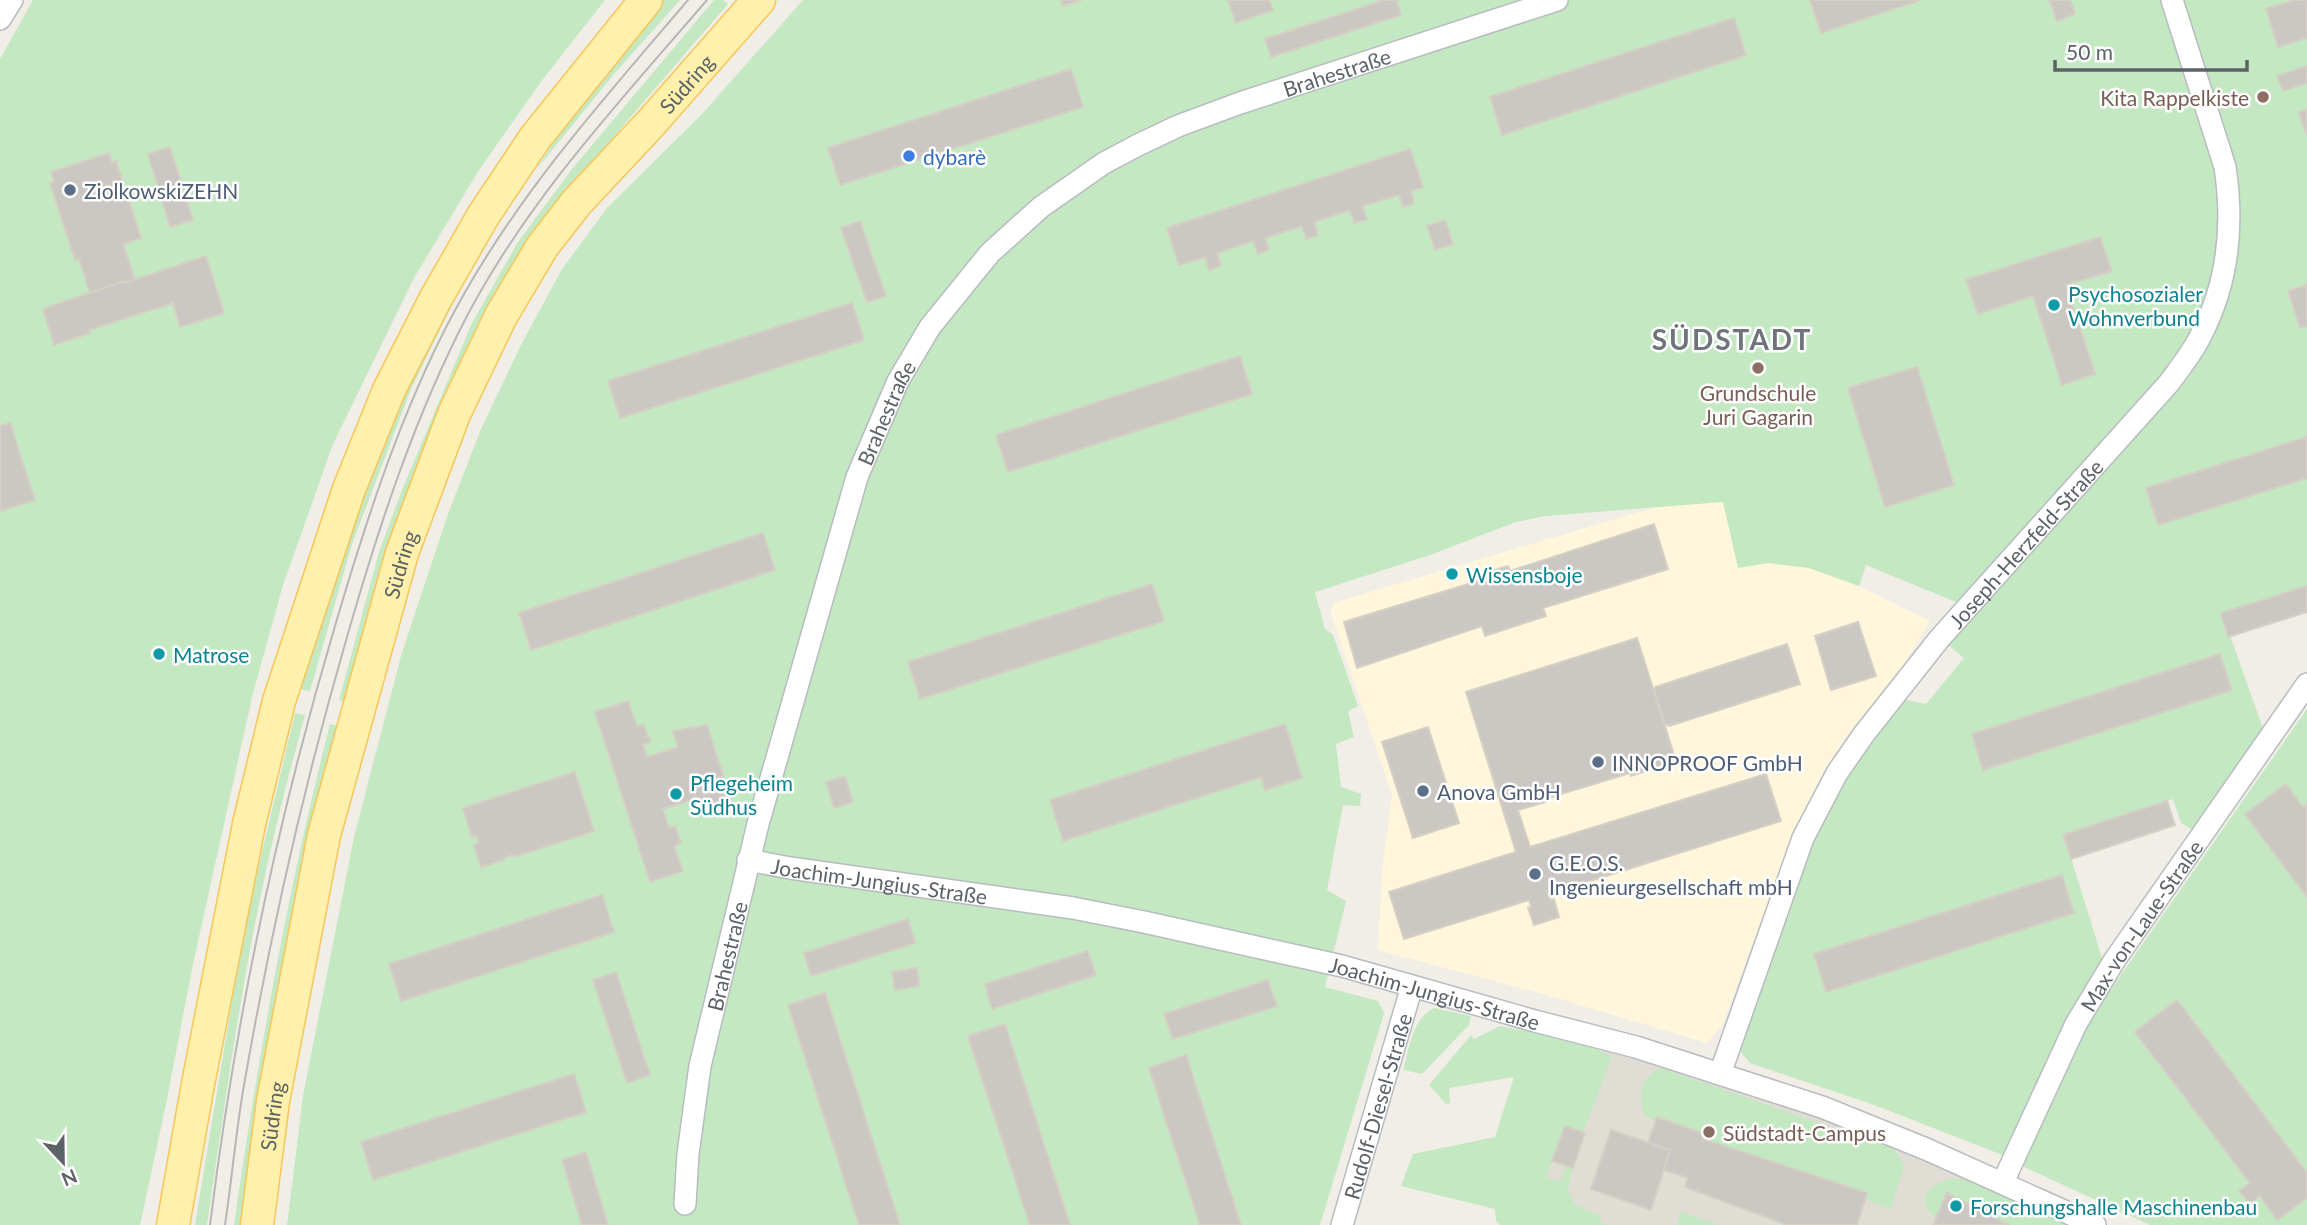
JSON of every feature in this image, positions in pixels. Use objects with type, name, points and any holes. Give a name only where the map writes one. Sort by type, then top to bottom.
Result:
[{"type":"main road","points":[[173,1225],[249,824],[279,701],[349,489],[389,390],[483,216],[535,138],[646,0]]},
{"type":"main road","name":"Südring","points":[[257,1225],[273,1101],[324,835],[402,553],[454,414],[501,316],[541,247],[577,202],[759,0]]},
{"type":"street","points":[[0,19],[12,0]]},
{"type":"street","name":"Brahestraße","points":[[685,1204],[688,1154],[700,1066],[748,860],[857,477],[898,381],[930,327],[990,253],[1041,207],[1104,163],[1178,126],[1240,103],[1557,0]]},
{"type":"street","name":"Joseph-Herzfeld-Straße","points":[[1720,1073],[1803,838],[1838,773],[1864,734],[1940,638],[2169,383],[2199,340],[2213,311],[2227,261],[2230,231],[2229,190],[2225,167],[2172,0]]},
{"type":"street","name":"Max-von-Laue-Straße","points":[[2003,1182],[2076,1024],[2109,969],[2307,684]]},
{"type":"street","name":"Joachim-Jungius-Straße","points":[[748,860],[1106,914],[1284,953],[1412,986],[1636,1047],[1822,1107],[2003,1182],[2095,1225]]},
{"type":"street","name":"Rudolf-Diesel-Straße","points":[[1342,1225],[1412,986]]},
{"type":"shaded area","points":[[1724,502],[1738,568],[1768,563],[1809,568],[1859,586],[1930,621],[1903,666],[1846,736],[1821,778],[1784,860],[1722,1026],[1707,1043],[1543,994],[1378,950],[1382,870],[1392,795],[1331,614],[1333,603],[1659,506]]},
{"type":"shaded area","name":"Südstadt-Campus","points":[[1604,1044],[1894,1142],[2077,1225],[1587,1225],[1534,1182],[1560,1117],[1577,1121]]},
{"type":"green space","points":[[33,0],[605,0],[543,79],[479,170],[414,278],[333,444],[283,585],[253,693],[193,964],[140,1225],[0,1225],[0,59]]},
{"type":"green space","points":[[662,0],[680,0],[614,74],[536,170],[568,120]]},
{"type":"green space","points":[[714,0],[723,0],[728,4],[622,127],[543,225],[350,703],[339,700],[379,552],[472,323],[518,242],[572,169]]},
{"type":"green space","points":[[803,0],[2307,0],[2307,586],[2222,613],[2265,734],[2193,830],[2181,823],[2173,799],[2064,835],[2105,968],[2005,1156],[1877,1106],[1750,1063],[1739,1050],[1822,820],[1860,757],[1901,699],[1926,704],[1964,658],[1946,643],[1975,610],[1866,565],[1859,586],[1809,568],[1768,563],[1738,568],[1723,502],[1545,516],[1516,522],[1430,555],[1315,592],[1325,629],[1333,635],[1358,706],[1348,711],[1354,737],[1336,744],[1341,787],[1361,794],[1360,806],[1343,805],[1327,890],[1346,901],[1325,987],[1378,1001],[1384,1013],[1320,1225],[287,1225],[303,1096],[354,837],[401,656],[448,514],[481,429],[521,345],[562,269],[608,207],[704,112]]},
{"type":"green space","points":[[456,297],[411,389],[352,544],[310,691],[299,689],[347,540],[409,384]]},
{"type":"green space","points":[[2307,709],[2307,1225],[2150,1225],[2020,1165],[2074,1042]]},
{"type":"green space","points":[[295,713],[305,715],[281,806],[256,920],[207,1225],[195,1225],[244,928]]},
{"type":"green space","points":[[330,724],[343,727],[246,1225],[234,1225],[275,973]]},
{"type":"green space","points":[[1434,1008],[1471,1016],[1469,1025],[1422,1074],[1403,1070],[1416,1027]]},
{"type":"green space","points":[[1500,1026],[1572,1041],[1612,1057],[1583,1132],[1564,1126],[1546,1177],[1560,1182],[1567,1166],[1573,1168],[1568,1189],[1574,1204],[1601,1216],[1600,1222],[1608,1225],[1500,1225],[1496,1221],[1495,1209],[1401,1186],[1413,1154],[1495,1137],[1514,1077],[1449,1088],[1450,1103],[1446,1104],[1429,1085],[1471,1035],[1474,1039]]},
{"type":"green space","points":[[1661,1068],[1894,1149],[1904,1165],[1891,1209],[1865,1199],[1867,1193],[1703,1139],[1704,1134],[1658,1117],[1656,1121],[1645,1116],[1641,1102],[1644,1082]]},
{"type":"green space","points":[[1955,1178],[1972,1181],[2068,1225],[2009,1225],[1947,1193],[1936,1218],[1925,1204],[1927,1192],[1939,1183]]},
{"type":"green space","points":[[1681,1212],[1718,1225],[1677,1225]]},
{"type":"building","points":[[1061,0],[1082,0],[1063,6]]},
{"type":"building","points":[[1228,0],[1269,0],[1273,10],[1236,23]]},
{"type":"building","points":[[1384,0],[1397,0],[1401,15],[1271,57],[1265,39]]},
{"type":"building","points":[[1810,0],[1921,0],[1821,33]]},
{"type":"building","points":[[2049,0],[2070,0],[2075,14],[2057,21]]},
{"type":"building","points":[[2294,0],[2307,0],[2307,38],[2278,47],[2266,9]]},
{"type":"building","points":[[1734,18],[1746,55],[1502,135],[1490,97]]},
{"type":"building","points":[[2307,66],[2307,83],[2283,91],[2277,76]]},
{"type":"building","points":[[1071,69],[1083,107],[840,185],[828,148]]},
{"type":"building","points":[[2307,110],[2307,136],[2299,112]]},
{"type":"building","points":[[170,147],[193,220],[170,227],[148,154]]},
{"type":"building","points":[[1410,149],[1423,187],[1411,191],[1414,203],[1403,207],[1399,195],[1362,206],[1367,219],[1354,223],[1350,210],[1314,222],[1318,235],[1306,239],[1302,226],[1265,238],[1269,250],[1258,254],[1253,241],[1217,253],[1221,266],[1209,270],[1205,257],[1179,265],[1167,228]]},
{"type":"building","points":[[109,153],[112,163],[116,161],[141,238],[123,244],[135,279],[90,293],[79,259],[75,260],[50,183],[54,182],[51,172]]},
{"type":"building","points":[[1445,220],[1453,244],[1435,250],[1427,226]]},
{"type":"building","points":[[860,221],[886,296],[867,302],[841,228]]},
{"type":"building","name":"Psychosozialer Wohnverbund","points":[[2100,237],[2112,271],[2066,285],[2095,374],[2062,385],[2033,296],[1978,314],[1966,280]]},
{"type":"building","points":[[206,256],[224,313],[180,327],[173,303],[89,330],[90,333],[54,345],[43,309]]},
{"type":"building","points":[[2307,285],[2307,326],[2300,328],[2288,291]]},
{"type":"building","points":[[852,303],[864,340],[620,418],[608,381]]},
{"type":"building","points":[[1240,356],[1252,394],[1008,472],[996,435]]},
{"type":"building","points":[[1917,367],[1954,485],[1885,507],[1848,388]]},
{"type":"building","points":[[10,423],[35,500],[0,511],[0,426]]},
{"type":"building","points":[[2307,437],[2307,478],[2158,525],[2146,488]]},
{"type":"building","points":[[1654,524],[1668,569],[1543,608],[1546,616],[1485,636],[1482,626],[1357,668],[1344,622],[1488,578],[1487,573],[1498,569],[1508,566],[1510,571]]},
{"type":"building","points":[[763,533],[775,570],[531,650],[519,613]]},
{"type":"building","points":[[1152,584],[1164,621],[920,699],[908,662]]},
{"type":"building","points":[[2307,586],[2307,612],[2228,637],[2221,613]]},
{"type":"building","points":[[1858,622],[1876,676],[1831,690],[1815,636]]},
{"type":"building","points":[[1637,638],[1676,761],[1548,798],[1549,801],[1518,810],[1530,847],[1766,774],[1781,821],[1549,894],[1551,901],[1554,899],[1559,917],[1534,925],[1528,908],[1531,907],[1529,900],[1404,939],[1389,892],[1516,852],[1466,692]]},
{"type":"building","points":[[1787,644],[1800,684],[1669,726],[1665,725],[1654,689],[1656,687]]},
{"type":"building","points":[[2220,654],[2232,690],[1983,770],[1972,734]]},
{"type":"building","name":"Pflegeheim Südhus","points":[[628,701],[637,726],[643,724],[651,742],[643,745],[647,757],[678,747],[673,731],[707,725],[731,800],[700,815],[694,799],[663,809],[669,828],[675,826],[681,843],[674,846],[683,871],[650,882],[595,712]]},
{"type":"building","points":[[1285,724],[1302,778],[1265,790],[1261,777],[1063,841],[1050,800]]},
{"type":"building","name":"Anova GmbH","points":[[1428,727],[1459,823],[1413,838],[1382,742]]},
{"type":"building","points":[[575,772],[594,831],[481,867],[474,845],[479,843],[477,836],[472,837],[463,808]]},
{"type":"building","points":[[845,776],[853,802],[834,808],[826,782]]},
{"type":"building","points":[[2286,784],[2303,807],[2307,804],[2307,897],[2245,814]]},
{"type":"building","points":[[2167,801],[2175,825],[2071,859],[2063,835]]},
{"type":"building","points":[[2062,875],[2074,913],[1826,992],[1814,954]]},
{"type":"building","points":[[602,895],[614,932],[401,1001],[389,964]]},
{"type":"building","points":[[908,919],[915,943],[811,976],[804,953]]},
{"type":"building","points":[[1088,951],[1096,975],[992,1009],[985,984]]},
{"type":"building","points":[[917,968],[919,986],[895,990],[892,972]]},
{"type":"building","points":[[616,972],[650,1075],[627,1083],[593,980]]},
{"type":"building","points":[[1268,980],[1277,1006],[1173,1039],[1164,1014]]},
{"type":"building","points":[[825,993],[900,1225],[859,1225],[788,1005]]},
{"type":"building","points":[[2177,1000],[2307,1173],[2307,1198],[2277,1220],[2260,1196],[2250,1204],[2239,1191],[2250,1183],[2135,1032]]},
{"type":"building","points":[[1005,1024],[1070,1225],[1030,1225],[976,1061],[968,1036]]},
{"type":"building","points":[[1186,1055],[1241,1225],[1200,1225],[1175,1149],[1149,1068]]},
{"type":"building","points":[[574,1074],[586,1112],[373,1180],[361,1142]]},
{"type":"building","points":[[1657,1117],[1705,1134],[1703,1139],[1867,1193],[1857,1225],[1787,1225],[1685,1187],[1688,1178],[1664,1170],[1670,1150],[1648,1143]]},
{"type":"building","points":[[1565,1126],[1585,1133],[1573,1168],[1552,1161]]},
{"type":"building","points":[[1611,1130],[1670,1150],[1651,1210],[1591,1189]]},
{"type":"building","points":[[586,1152],[608,1225],[582,1225],[562,1160]]},
{"type":"building","name":"Forschungshalle Maschinenbau","points":[[1947,1193],[2009,1225],[1933,1225]]},
{"type":"tram line","points":[[210,1225],[245,998],[295,773],[348,584],[406,414],[464,294],[513,216],[569,142],[688,0]]},
{"type":"tram line","points":[[225,1225],[241,1102],[254,1029],[301,808],[357,602],[383,518],[413,436],[467,316],[519,231],[578,151],[707,0]]},
{"type":"place","name":"Kita Rappelkiste","points":[[2263,97]]},
{"type":"place","name":"dybarè","points":[[909,156]]},
{"type":"place","name":"ZiolkowskiZEHN","points":[[70,190]]},
{"type":"place","name":"Psychosozialer Wohnverbund","points":[[2054,305]]},
{"type":"place","name":"Grundschule Juri Gagarin","points":[[1758,368]]},
{"type":"place","name":"Wissensboje","points":[[1452,574]]},
{"type":"place","name":"Matrose","points":[[159,654]]},
{"type":"place","name":"INNOPROOF GmbH","points":[[1598,762]]},
{"type":"place","name":"Anova GmbH","points":[[1423,791]]},
{"type":"place","name":"Pflegeheim Südhus","points":[[676,794]]},
{"type":"place","name":"G.E.O.S. Ingenieurgesellschaft mbH","points":[[1535,874]]},
{"type":"place","name":"Südstadt-Campus","points":[[1709,1132]]},
{"type":"place","name":"Forschungshalle Maschinenbau","points":[[1956,1206]]},
{"type":"district","name":"SÜDSTADT","points":[[1732,339]]}]
